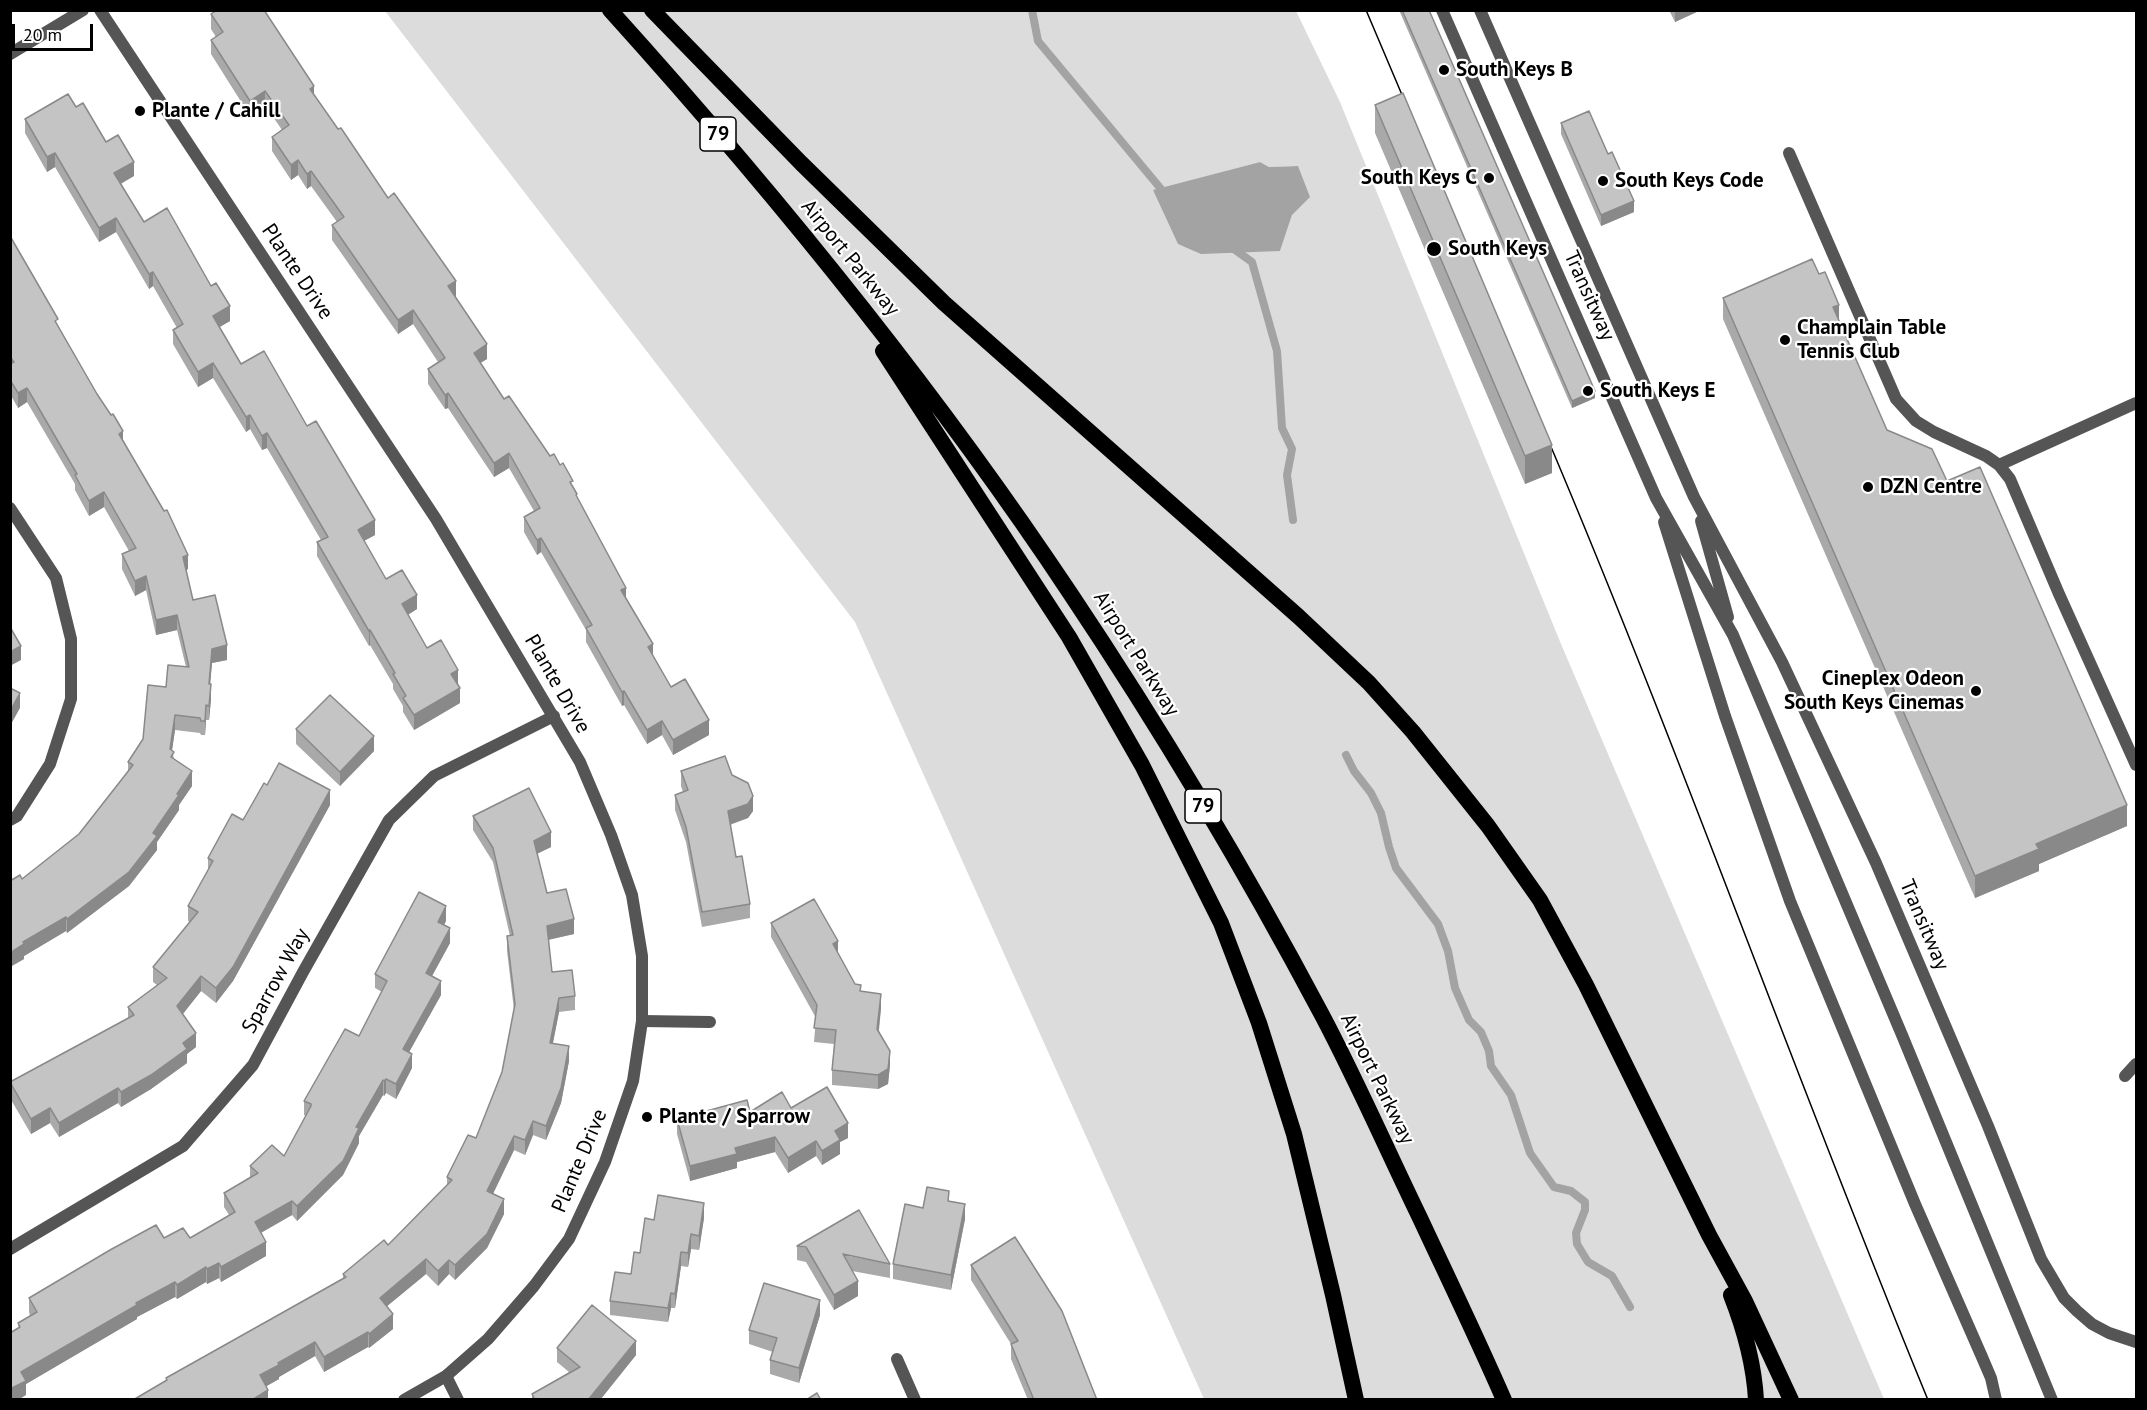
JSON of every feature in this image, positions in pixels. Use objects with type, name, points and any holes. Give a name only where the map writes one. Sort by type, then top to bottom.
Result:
[{"type":"highway","name":"Airport Parkway","points":[[610,10],[824,260],[926,391],[1067,589],[1115,662],[1267,915],[1323,1018],[1504,1400]]},
{"type":"highway","points":[[652,10],[801,163],[944,303],[1299,617],[1369,683],[1413,732],[1488,826],[1540,900],[1586,985],[1709,1235],[1745,1301],[1791,1400]]},
{"type":"highway","points":[[824,260],[1069,637],[1142,765],[1221,923],[1259,1023],[1294,1134],[1356,1400]]},
{"type":"highway","points":[[1709,1235],[1742,1324],[1750,1357],[1756,1400]]},
{"type":"street","points":[[10,54],[83,10]]},
{"type":"street","name":"Plante Drive","points":[[100,10],[436,519],[580,762],[611,835],[632,895],[642,956],[642,1021],[633,1081],[605,1162],[569,1239],[534,1286],[488,1339],[446,1376],[404,1400]]},
{"type":"street","name":"Transitway","points":[[1442,10],[1656,498],[1733,635],[2052,1400]]},
{"type":"street","name":"Transitway","points":[[1480,10],[1694,497],[1782,662],[1876,863],[2042,1259],[2064,1298],[2092,1324],[2109,1333],[2136,1342]]},
{"type":"street","points":[[1789,153],[1896,399],[1916,421],[1999,465],[2010,479],[2136,765]]},
{"type":"street","points":[[1999,465],[2136,403]]},
{"type":"street","name":"Transitway","points":[[1694,497],[1733,635]]},
{"type":"street","name":"Transitway","points":[[1656,498],[1725,716],[1790,901],[1911,1194],[1991,1378],[1996,1400]]},
{"type":"street","points":[[10,508],[56,578],[71,639],[71,699],[50,764],[17,816],[10,820]]},
{"type":"street","name":"Sparrow Way","points":[[10,1249],[183,1146],[253,1065],[389,820],[434,776],[554,716]]},
{"type":"street","points":[[642,1021],[710,1022]]},
{"type":"street","points":[[2136,1064],[2125,1076],[2136,1075]]},
{"type":"street","points":[[897,1359],[915,1400]]},
{"type":"street","points":[[446,1376],[458,1400]]},
{"type":"shaded area","points":[[385,11],[1296,11],[1340,102],[1561,644],[1884,1399],[1204,1399],[855,622]],"holes":[[[1260,162],[1269,167],[1298,166],[1292,215],[1280,251],[1153,191]]]},
{"type":"shaded area","points":[[1260,162],[1269,167],[1298,166],[1310,197],[1292,215],[1280,251],[1201,254],[1178,244],[1153,190]]},
{"type":"building","points":[[217,10],[264,10],[314,86],[310,89],[338,129],[341,128],[388,198],[394,193],[456,281],[448,286],[487,344],[474,353],[504,399],[509,396],[550,456],[554,454],[560,465],[563,463],[573,481],[570,482],[576,495],[626,588],[621,590],[653,644],[648,647],[671,687],[685,679],[709,720],[673,740],[662,721],[647,730],[624,691],[622,692],[586,628],[592,625],[541,538],[537,540],[524,517],[540,508],[509,453],[494,463],[448,393],[445,395],[428,369],[445,358],[413,310],[398,320],[332,225],[344,217],[311,171],[307,174],[298,160],[291,165],[272,137],[289,125],[265,91],[250,101],[211,40],[223,32],[211,14]]},
{"type":"building","name":"South Keys","points":[[1402,10],[1429,10],[1595,391],[1572,401]]},
{"type":"building","points":[[1403,93],[1552,445],[1525,456],[1375,105]]},
{"type":"building","points":[[68,94],[76,107],[83,103],[106,142],[118,135],[134,162],[114,173],[144,222],[167,208],[211,286],[216,283],[230,306],[213,316],[241,364],[264,351],[307,426],[316,421],[375,520],[358,530],[386,579],[402,570],[417,595],[402,604],[427,648],[441,640],[458,670],[451,674],[460,688],[414,715],[403,698],[406,696],[393,674],[395,673],[317,542],[328,537],[267,433],[262,436],[250,415],[246,417],[213,363],[198,372],[173,330],[183,324],[153,272],[149,274],[116,218],[99,228],[55,153],[47,157],[25,119]]},
{"type":"building","name":"South Keys","points":[[1589,111],[1608,154],[1612,152],[1634,201],[1601,215],[1561,123]]},
{"type":"building","points":[[10,236],[58,319],[55,321],[97,394],[123,431],[119,434],[164,511],[167,510],[188,555],[183,557],[193,600],[215,595],[227,645],[212,649],[209,706],[206,705],[205,721],[201,721],[200,718],[175,715],[170,749],[174,752],[171,757],[192,771],[153,833],[157,836],[129,872],[67,919],[66,917],[23,942],[24,944],[10,953],[10,881],[20,875],[22,879],[79,834],[133,765],[128,762],[143,739],[148,685],[166,687],[168,665],[189,667],[177,615],[156,620],[146,576],[135,581],[122,554],[136,548],[104,492],[89,501],[75,475],[77,474],[27,388],[18,393],[10,380],[10,364],[14,362],[10,357]]},
{"type":"building","name":"Cineplex Odeon South Keys Cinemas","points":[[1812,259],[1819,274],[1825,272],[1839,305],[1833,307],[1887,430],[1932,449],[1947,481],[1980,467],[2127,805],[2036,844],[2039,849],[1975,876],[1723,298]]},
{"type":"building","points":[[10,627],[21,646],[10,652]]},
{"type":"building","points":[[10,688],[20,693],[10,711]]},
{"type":"building","points":[[330,695],[374,736],[340,772],[296,729]]},
{"type":"building","points":[[725,756],[732,775],[748,783],[753,796],[748,804],[728,811],[736,857],[742,856],[750,904],[702,912],[686,827],[675,795],[688,790],[681,771]]},
{"type":"building","points":[[279,763],[330,790],[233,967],[216,988],[201,976],[177,1006],[196,1033],[183,1043],[187,1049],[151,1075],[121,1092],[118,1088],[59,1123],[50,1108],[31,1119],[10,1082],[134,1015],[128,1007],[167,978],[153,967],[198,912],[188,906],[213,861],[208,858],[232,814],[243,820],[264,783],[267,785]]},
{"type":"building","points":[[529,788],[551,832],[534,841],[547,893],[566,889],[574,919],[547,926],[552,972],[572,970],[575,996],[559,998],[550,1043],[569,1046],[561,1088],[546,1126],[533,1121],[525,1140],[514,1136],[487,1191],[504,1199],[487,1234],[455,1265],[449,1260],[438,1271],[426,1259],[380,1298],[393,1314],[369,1334],[368,1332],[324,1357],[315,1342],[260,1375],[268,1390],[252,1400],[133,1400],[167,1380],[166,1378],[346,1277],[343,1274],[384,1240],[388,1245],[452,1180],[447,1177],[468,1135],[476,1138],[502,1072],[515,1004],[507,936],[513,935],[493,848],[473,816]]},
{"type":"building","points":[[419,892],[446,906],[438,922],[450,928],[426,973],[441,981],[403,1049],[412,1054],[396,1084],[386,1079],[383,1080],[356,1127],[359,1128],[343,1161],[297,1206],[292,1201],[255,1222],[266,1242],[221,1267],[219,1263],[207,1269],[206,1267],[177,1285],[175,1282],[136,1303],[137,1305],[21,1372],[26,1381],[10,1389],[10,1333],[20,1327],[18,1323],[37,1312],[29,1298],[156,1225],[164,1238],[183,1228],[190,1238],[235,1212],[224,1193],[258,1173],[250,1166],[272,1145],[284,1156],[311,1106],[304,1101],[345,1029],[359,1036],[387,981],[375,974]]},
{"type":"building","points":[[814,899],[838,941],[833,944],[855,984],[861,985],[860,991],[881,994],[877,1029],[890,1051],[888,1069],[878,1075],[832,1070],[836,1030],[814,1028],[817,1005],[771,923]]},
{"type":"building","points":[[827,1087],[848,1123],[835,1131],[840,1140],[822,1151],[816,1141],[788,1158],[775,1137],[735,1148],[737,1154],[690,1166],[677,1119],[747,1100],[750,1112],[782,1092],[791,1108]]},
{"type":"building","points":[[927,1187],[949,1191],[948,1201],[965,1204],[951,1275],[893,1264],[905,1204],[923,1208]]},
{"type":"building","points":[[658,1195],[704,1203],[699,1236],[691,1234],[688,1253],[681,1252],[675,1294],[671,1293],[668,1308],[610,1301],[615,1272],[631,1274],[634,1252],[640,1253],[645,1218],[654,1220]]},
{"type":"building","points":[[859,1210],[890,1264],[843,1254],[858,1281],[834,1295],[806,1247],[797,1246]]},
{"type":"building","points":[[1015,1237],[1062,1311],[1097,1400],[1034,1400],[1011,1344],[1018,1341],[971,1265]]},
{"type":"building","points":[[764,1283],[820,1300],[799,1368],[770,1360],[777,1338],[749,1330]]},
{"type":"building","points":[[592,1305],[636,1341],[588,1400],[535,1400],[532,1394],[580,1367],[557,1348]]},
{"type":"building","points":[[817,1393],[821,1400],[806,1400]]},
{"type":"waterway","points":[[1032,10],[1038,41],[1166,195]]},
{"type":"waterway","points":[[1231,247],[1252,262],[1277,351],[1282,428],[1292,449],[1287,475],[1293,520]]},
{"type":"waterway","points":[[1346,755],[1381,813],[1396,868],[1438,924],[1448,951],[1455,988],[1469,1020],[1481,1032],[1489,1051],[1491,1066],[1511,1095],[1530,1153],[1554,1187],[1571,1191],[1585,1202],[1585,1210],[1576,1233],[1577,1244],[1588,1262],[1612,1276],[1630,1307]]},
{"type":"tram line","points":[[1366,10],[1408,109]]},
{"type":"tram line","points":[[1546,435],[1644,675],[1879,1280],[1928,1400]]},
{"type":"place","name":"South Keys B","points":[[1444,70]]},
{"type":"place","name":"Plante / Cahill","points":[[140,111]]},
{"type":"place","name":"South Keys C","points":[[1489,178]]},
{"type":"place","name":"South Keys Code","points":[[1603,181]]},
{"type":"place","name":"South Keys","points":[[1434,249]]},
{"type":"place","name":"Champlain Table Tennis Club","points":[[1785,340]]},
{"type":"place","name":"South Keys E","points":[[1588,391]]},
{"type":"place","name":"DZN Centre","points":[[1868,487]]},
{"type":"place","name":"Cineplex Odeon South Keys Cinemas","points":[[1976,691]]},
{"type":"place","name":"Plante / Sparrow","points":[[647,1117]]}]
